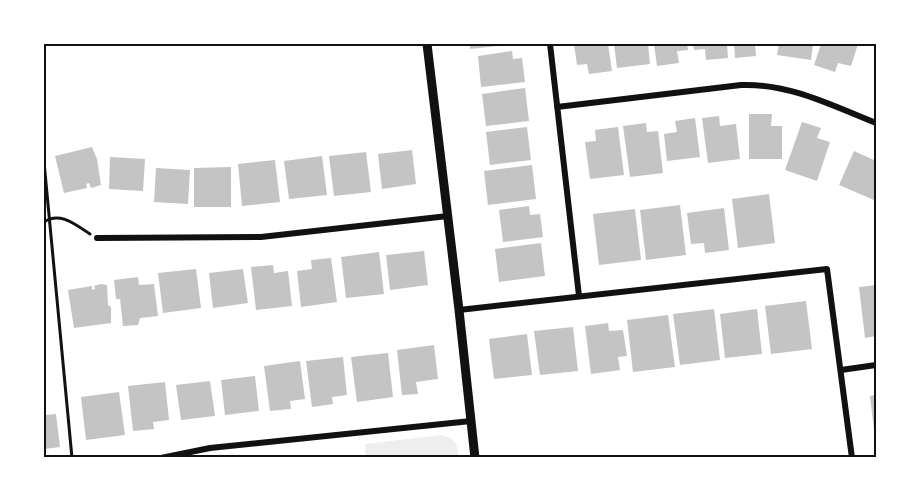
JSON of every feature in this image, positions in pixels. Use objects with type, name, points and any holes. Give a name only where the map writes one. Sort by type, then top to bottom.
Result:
[{"type":"street","points":[[427,44],[475,458]]},
{"type":"street","points":[[550,44],[579,296]]},
{"type":"street","points":[[557,107],[760,84],[787,89],[876,123]]},
{"type":"street","points":[[98,238],[261,237],[448,216]]},
{"type":"street","points":[[459,310],[827,269],[852,458]]},
{"type":"street","points":[[841,370],[876,365]]},
{"type":"street","points":[[161,458],[210,448],[471,421]]},
{"type":"path","points":[[44,162],[72,458]]},
{"type":"path","points":[[44,222],[50,218],[68,220],[98,238]]},
{"type":"shaded area","points":[[442,435],[455,443],[459,457],[366,457],[365,444]]},
{"type":"building","points":[[470,44],[507,44],[507,45],[470,49]]},
{"type":"building","points":[[574,44],[608,44],[612,71],[589,74],[587,64],[577,65]]},
{"type":"building","points":[[614,44],[648,44],[650,64],[617,68]]},
{"type":"building","points":[[654,44],[687,44],[688,50],[677,51],[679,63],[657,66]]},
{"type":"building","points":[[693,44],[727,44],[728,58],[706,60],[705,49],[694,50]]},
{"type":"building","points":[[734,44],[755,44],[756,56],[735,58]]},
{"type":"building","points":[[779,44],[813,44],[811,60],[777,55]]},
{"type":"building","points":[[821,44],[858,44],[851,66],[838,63],[835,72],[814,65]]},
{"type":"building","points":[[512,51],[513,59],[522,58],[525,82],[481,87],[478,56]]},
{"type":"building","points":[[525,88],[529,121],[486,126],[482,94]]},
{"type":"building","points":[[749,114],[772,114],[771,126],[782,126],[782,159],[749,159]]},
{"type":"building","points":[[719,116],[720,126],[736,124],[740,159],[708,163],[702,118]]},
{"type":"building","points":[[695,118],[700,157],[667,161],[664,134],[677,132],[675,121]]},
{"type":"building","points":[[802,122],[821,128],[817,138],[830,142],[817,181],[785,170]]},
{"type":"building","points":[[646,123],[647,132],[658,131],[663,173],[630,177],[623,126]]},
{"type":"building","points":[[527,127],[531,160],[490,165],[486,132]]},
{"type":"building","points":[[618,127],[624,175],[590,179],[585,142],[596,141],[595,130]]},
{"type":"building","points":[[92,147],[97,159],[101,185],[91,188],[89,183],[86,184],[87,188],[64,193],[55,156]]},
{"type":"building","points":[[412,150],[416,184],[382,189],[378,154]]},
{"type":"building","points":[[854,151],[876,161],[874,200],[839,185]]},
{"type":"building","points":[[366,152],[371,192],[334,196],[329,156]]},
{"type":"building","points":[[322,156],[327,195],[289,199],[284,161]]},
{"type":"building","points":[[110,157],[145,159],[143,191],[109,189]]},
{"type":"building","points":[[275,160],[280,202],[242,206],[238,164]]},
{"type":"building","points":[[532,165],[536,199],[488,205],[484,171]]},
{"type":"building","points":[[231,167],[231,207],[194,207],[194,168]]},
{"type":"building","points":[[156,168],[190,170],[188,204],[154,202]]},
{"type":"building","points":[[769,194],[775,243],[738,248],[732,199]]},
{"type":"building","points":[[680,205],[686,255],[646,260],[640,210]]},
{"type":"building","points":[[529,206],[530,215],[540,214],[543,237],[503,242],[499,210]]},
{"type":"building","points":[[724,208],[729,250],[705,253],[704,243],[691,244],[687,213]]},
{"type":"building","points":[[635,209],[641,260],[599,265],[593,214]]},
{"type":"building","points":[[541,243],[545,276],[499,282],[495,249]]},
{"type":"building","points":[[424,251],[428,285],[390,290],[386,255]]},
{"type":"building","points":[[379,252],[384,294],[346,298],[341,257]]},
{"type":"building","points":[[331,258],[337,302],[301,307],[297,271],[312,269],[311,260]]},
{"type":"building","points":[[273,265],[274,273],[288,271],[292,306],[256,310],[251,267]]},
{"type":"building","points":[[196,269],[201,308],[163,313],[158,273]]},
{"type":"building","points":[[243,269],[248,303],[213,308],[209,273]]},
{"type":"building","points":[[138,277],[139,285],[154,284],[158,316],[140,318],[138,325],[123,326],[120,299],[116,299],[114,280]]},
{"type":"building","points":[[107,285],[111,323],[74,328],[68,290],[92,286],[92,290],[95,289],[94,286]]},
{"type":"building","points":[[876,285],[876,336],[865,338],[859,287]]},
{"type":"building","points":[[806,301],[812,349],[771,354],[765,306]]},
{"type":"building","points":[[714,309],[720,360],[680,365],[673,314]]},
{"type":"building","points":[[757,309],[762,354],[725,358],[720,314]]},
{"type":"building","points":[[668,315],[675,367],[633,372],[627,320]]},
{"type":"building","points":[[608,323],[609,331],[623,330],[627,356],[618,357],[620,370],[591,374],[585,326]]},
{"type":"building","points":[[573,327],[578,371],[540,375],[534,331]]},
{"type":"building","points":[[527,334],[532,375],[494,379],[489,339]]},
{"type":"building","points":[[434,345],[438,379],[416,382],[418,394],[402,395],[397,350]]},
{"type":"building","points":[[388,353],[393,397],[357,402],[351,357]]},
{"type":"building","points":[[343,357],[347,395],[332,397],[333,404],[312,407],[306,361]]},
{"type":"building","points":[[300,361],[305,399],[290,401],[291,409],[270,411],[264,366]]},
{"type":"building","points":[[255,376],[259,411],[225,415],[221,380]]},
{"type":"building","points":[[210,381],[215,416],[181,420],[176,385]]},
{"type":"building","points":[[165,382],[169,420],[153,422],[154,429],[133,431],[128,386]]},
{"type":"building","points":[[119,392],[125,435],[86,440],[81,397]]},
{"type":"building","points":[[876,395],[876,439],[875,439],[870,396]]},
{"type":"building","points":[[56,414],[60,447],[44,449],[44,415]]}]
